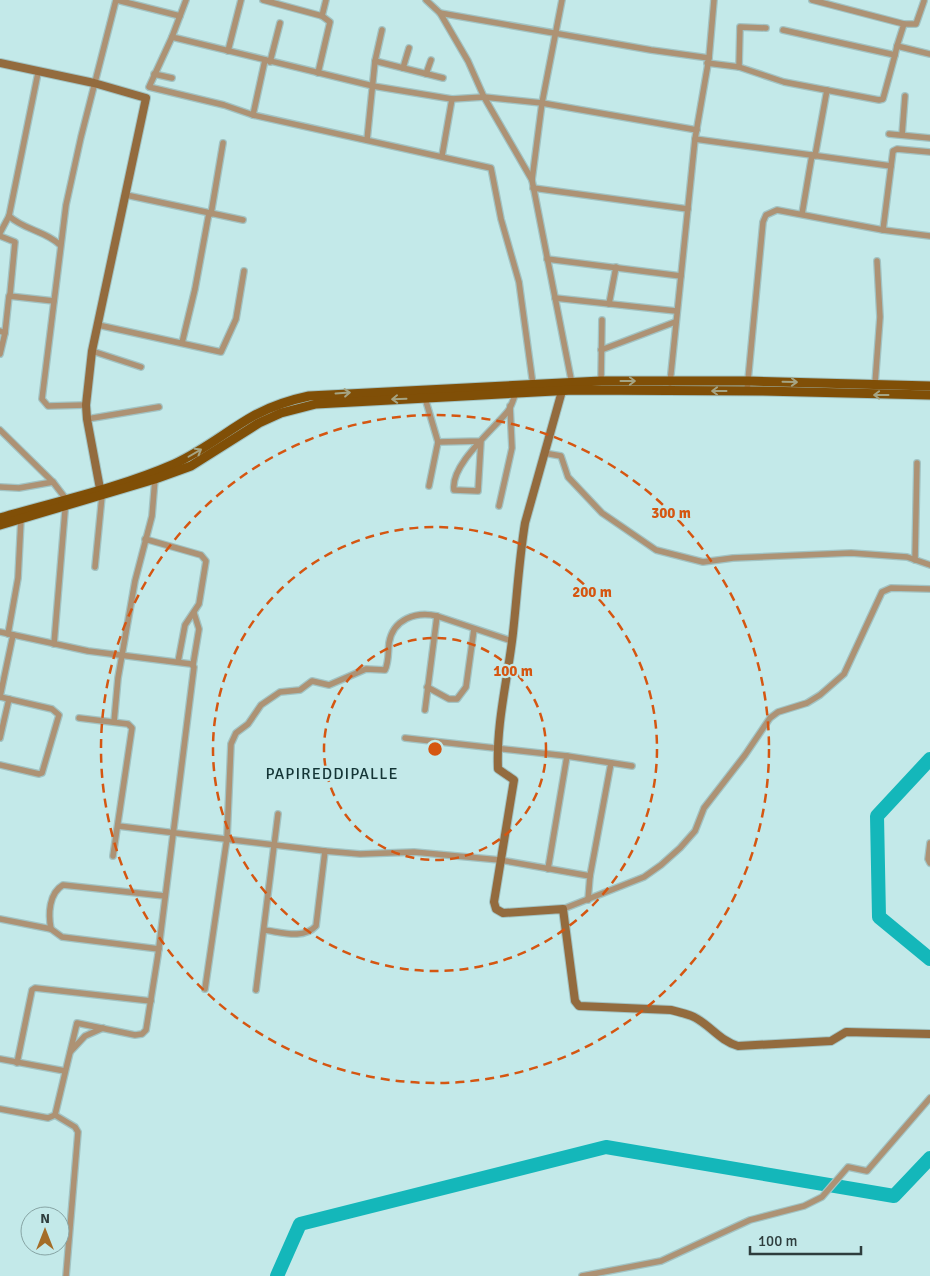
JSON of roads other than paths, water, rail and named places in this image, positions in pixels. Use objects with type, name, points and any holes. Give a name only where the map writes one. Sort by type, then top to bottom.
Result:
[{"type":"main road","points":[[0,518],[155,479],[191,466],[259,423],[299,407],[376,399],[562,390],[572,386],[601,381],[670,381],[930,395]]},
{"type":"main road","points":[[101,492],[173,464],[197,452],[254,415],[290,400],[309,396],[347,392],[534,385],[669,391],[748,386],[875,384],[930,386]]},
{"type":"main road","points":[[0,525],[66,502]]},
{"type":"street","points":[[86,405],[48,406],[42,402],[60,245],[71,179],[94,83],[117,0],[180,16]]},
{"type":"street","points":[[95,568],[101,492],[86,405],[92,351],[146,98],[154,74],[172,37],[186,0]]},
{"type":"street","points":[[228,50],[241,0]]},
{"type":"street","points":[[263,0],[322,16],[330,22],[318,73]]},
{"type":"street","points":[[322,16],[326,0]]},
{"type":"street","points":[[426,0],[440,13],[468,61],[484,97],[532,180]]},
{"type":"street","points":[[562,0],[542,103],[532,180],[572,386]]},
{"type":"street","points":[[669,391],[680,276],[697,130],[708,61],[714,0]]},
{"type":"street","points":[[812,0],[904,24],[916,24],[924,2]]},
{"type":"street","points":[[440,13],[739,67],[784,82],[879,100],[884,99],[904,24]]},
{"type":"street","points":[[253,115],[280,24]]},
{"type":"street","points":[[739,67],[740,27],[766,28]]},
{"type":"street","points":[[367,140],[375,61],[382,30]]},
{"type":"street","points":[[783,30],[895,55]]},
{"type":"street","points":[[172,37],[373,86],[452,99],[484,97],[542,103],[697,130]]},
{"type":"street","points":[[897,46],[930,54]]},
{"type":"street","points":[[404,68],[410,48]]},
{"type":"street","points":[[426,74],[431,60]]},
{"type":"street","points":[[375,61],[443,78]]},
{"type":"street","points":[[0,64],[94,83],[146,98]]},
{"type":"street","points":[[0,354],[2,332],[8,297],[10,295],[16,242],[0,235],[9,216],[38,72]]},
{"type":"street","points":[[154,74],[172,78]]},
{"type":"street","points":[[149,87],[224,105],[253,115],[442,156],[488,167],[492,170],[501,219],[519,282],[534,385]]},
{"type":"street","points":[[802,214],[827,90]]},
{"type":"street","points":[[902,135],[905,96]]},
{"type":"street","points":[[442,156],[452,99]]},
{"type":"street","points":[[889,134],[930,138]]},
{"type":"street","points":[[696,139],[891,166]]},
{"type":"street","points":[[182,343],[195,289],[223,143]]},
{"type":"street","points":[[884,230],[894,149],[930,152]]},
{"type":"street","points":[[533,188],[688,209]]},
{"type":"street","points":[[126,195],[242,220]]},
{"type":"street","points":[[748,386],[763,222],[771,212],[802,214],[884,230],[930,236]]},
{"type":"street","points":[[9,216],[21,225],[54,238],[60,245]]},
{"type":"street","points":[[547,258],[680,276]]},
{"type":"street","points":[[875,384],[880,317],[877,261]]},
{"type":"street","points":[[609,304],[616,267]]},
{"type":"street","points":[[98,325],[223,351],[236,319],[244,271]]},
{"type":"street","points":[[10,295],[54,301]]},
{"type":"street","points":[[555,298],[676,311]]},
{"type":"street","points":[[601,381],[602,320]]},
{"type":"street","points":[[601,350],[675,322]]},
{"type":"street","points":[[92,351],[141,367]]},
{"type":"street","points":[[562,390],[524,523],[512,641],[497,748],[498,769],[514,780],[494,902],[496,909],[503,913],[563,909],[644,876],[661,865],[694,832],[704,808],[745,755],[770,718],[778,712],[814,699],[835,684],[844,674],[882,592],[891,588],[930,589]]},
{"type":"street","points":[[481,441],[478,490],[455,490],[454,485],[458,471],[481,441],[510,406],[516,393]]},
{"type":"street","points":[[425,398],[438,442],[429,486]]},
{"type":"street","points":[[499,506],[512,448],[510,406]]},
{"type":"street","points":[[87,419],[159,407]]},
{"type":"street","points":[[0,430],[53,482],[66,502],[54,644]]},
{"type":"street","points":[[438,442],[481,441]]},
{"type":"street","points":[[544,453],[561,456],[568,477],[602,513],[656,550],[703,562],[733,558],[851,553],[907,557],[930,565]]},
{"type":"street","points":[[915,560],[917,463]]},
{"type":"street","points":[[114,722],[122,656],[145,539],[152,516],[155,479]]},
{"type":"street","points":[[0,487],[19,488],[53,482]]},
{"type":"street","points":[[0,765],[41,774],[58,722],[56,711],[0,697],[18,578],[21,519]]},
{"type":"street","points":[[145,539],[204,558],[206,561],[201,597],[183,631],[178,662]]},
{"type":"street","points":[[55,1115],[77,1022],[135,1035],[142,1034],[146,1030],[159,949],[172,832],[199,629],[194,613]]},
{"type":"street","points":[[206,989],[226,838],[233,737],[248,724],[262,705],[280,692],[300,690],[309,681],[329,685],[366,669],[385,670],[389,641],[393,633],[405,619],[416,615],[437,616],[512,641]]},
{"type":"street","points":[[425,710],[437,616]]},
{"type":"street","points":[[427,687],[454,701],[457,699],[466,687],[474,629]]},
{"type":"street","points":[[0,632],[122,656],[193,665]]},
{"type":"street","points":[[0,738],[9,700]]},
{"type":"street","points":[[78,718],[128,724],[132,728],[113,856]]},
{"type":"street","points":[[405,738],[567,756],[632,766]]},
{"type":"street","points":[[548,868],[567,756]]},
{"type":"street","points":[[588,900],[590,876],[611,763]]},
{"type":"street","points":[[256,990],[278,814]]},
{"type":"street","points":[[118,826],[324,851],[360,854],[414,852],[500,860],[590,876]]},
{"type":"street","points":[[930,843],[928,858],[930,863]]},
{"type":"street","points":[[264,930],[298,934],[307,933],[316,926],[324,851]]},
{"type":"street","points":[[51,929],[50,906],[54,894],[63,885],[165,896]]},
{"type":"street","points":[[563,909],[575,1002],[579,1006],[671,1010],[684,1013],[695,1018],[727,1042],[738,1046],[831,1041],[846,1032],[930,1034]]},
{"type":"street","points":[[0,919],[51,929],[62,937],[159,949]]},
{"type":"street","points":[[17,1062],[32,990],[35,988],[151,1001]]},
{"type":"street","points":[[69,1052],[85,1036],[103,1028]]},
{"type":"street","points":[[0,1059],[65,1071]]},
{"type":"street","points":[[582,1276],[661,1261],[729,1228],[750,1220],[804,1206],[822,1197],[848,1167],[867,1171],[930,1098]]},
{"type":"street","points":[[0,1109],[48,1118],[55,1115]]},
{"type":"street","points":[[55,1115],[75,1127],[78,1132],[66,1276]]},
{"type":"waterway","points":[[930,759],[877,816],[879,917],[930,959]]},
{"type":"waterway","points":[[277,1276],[300,1224],[606,1147],[894,1196],[930,1158]]},
{"type":"district","name":"PAPIREDDIPALLE","points":[[332,774]]}]
